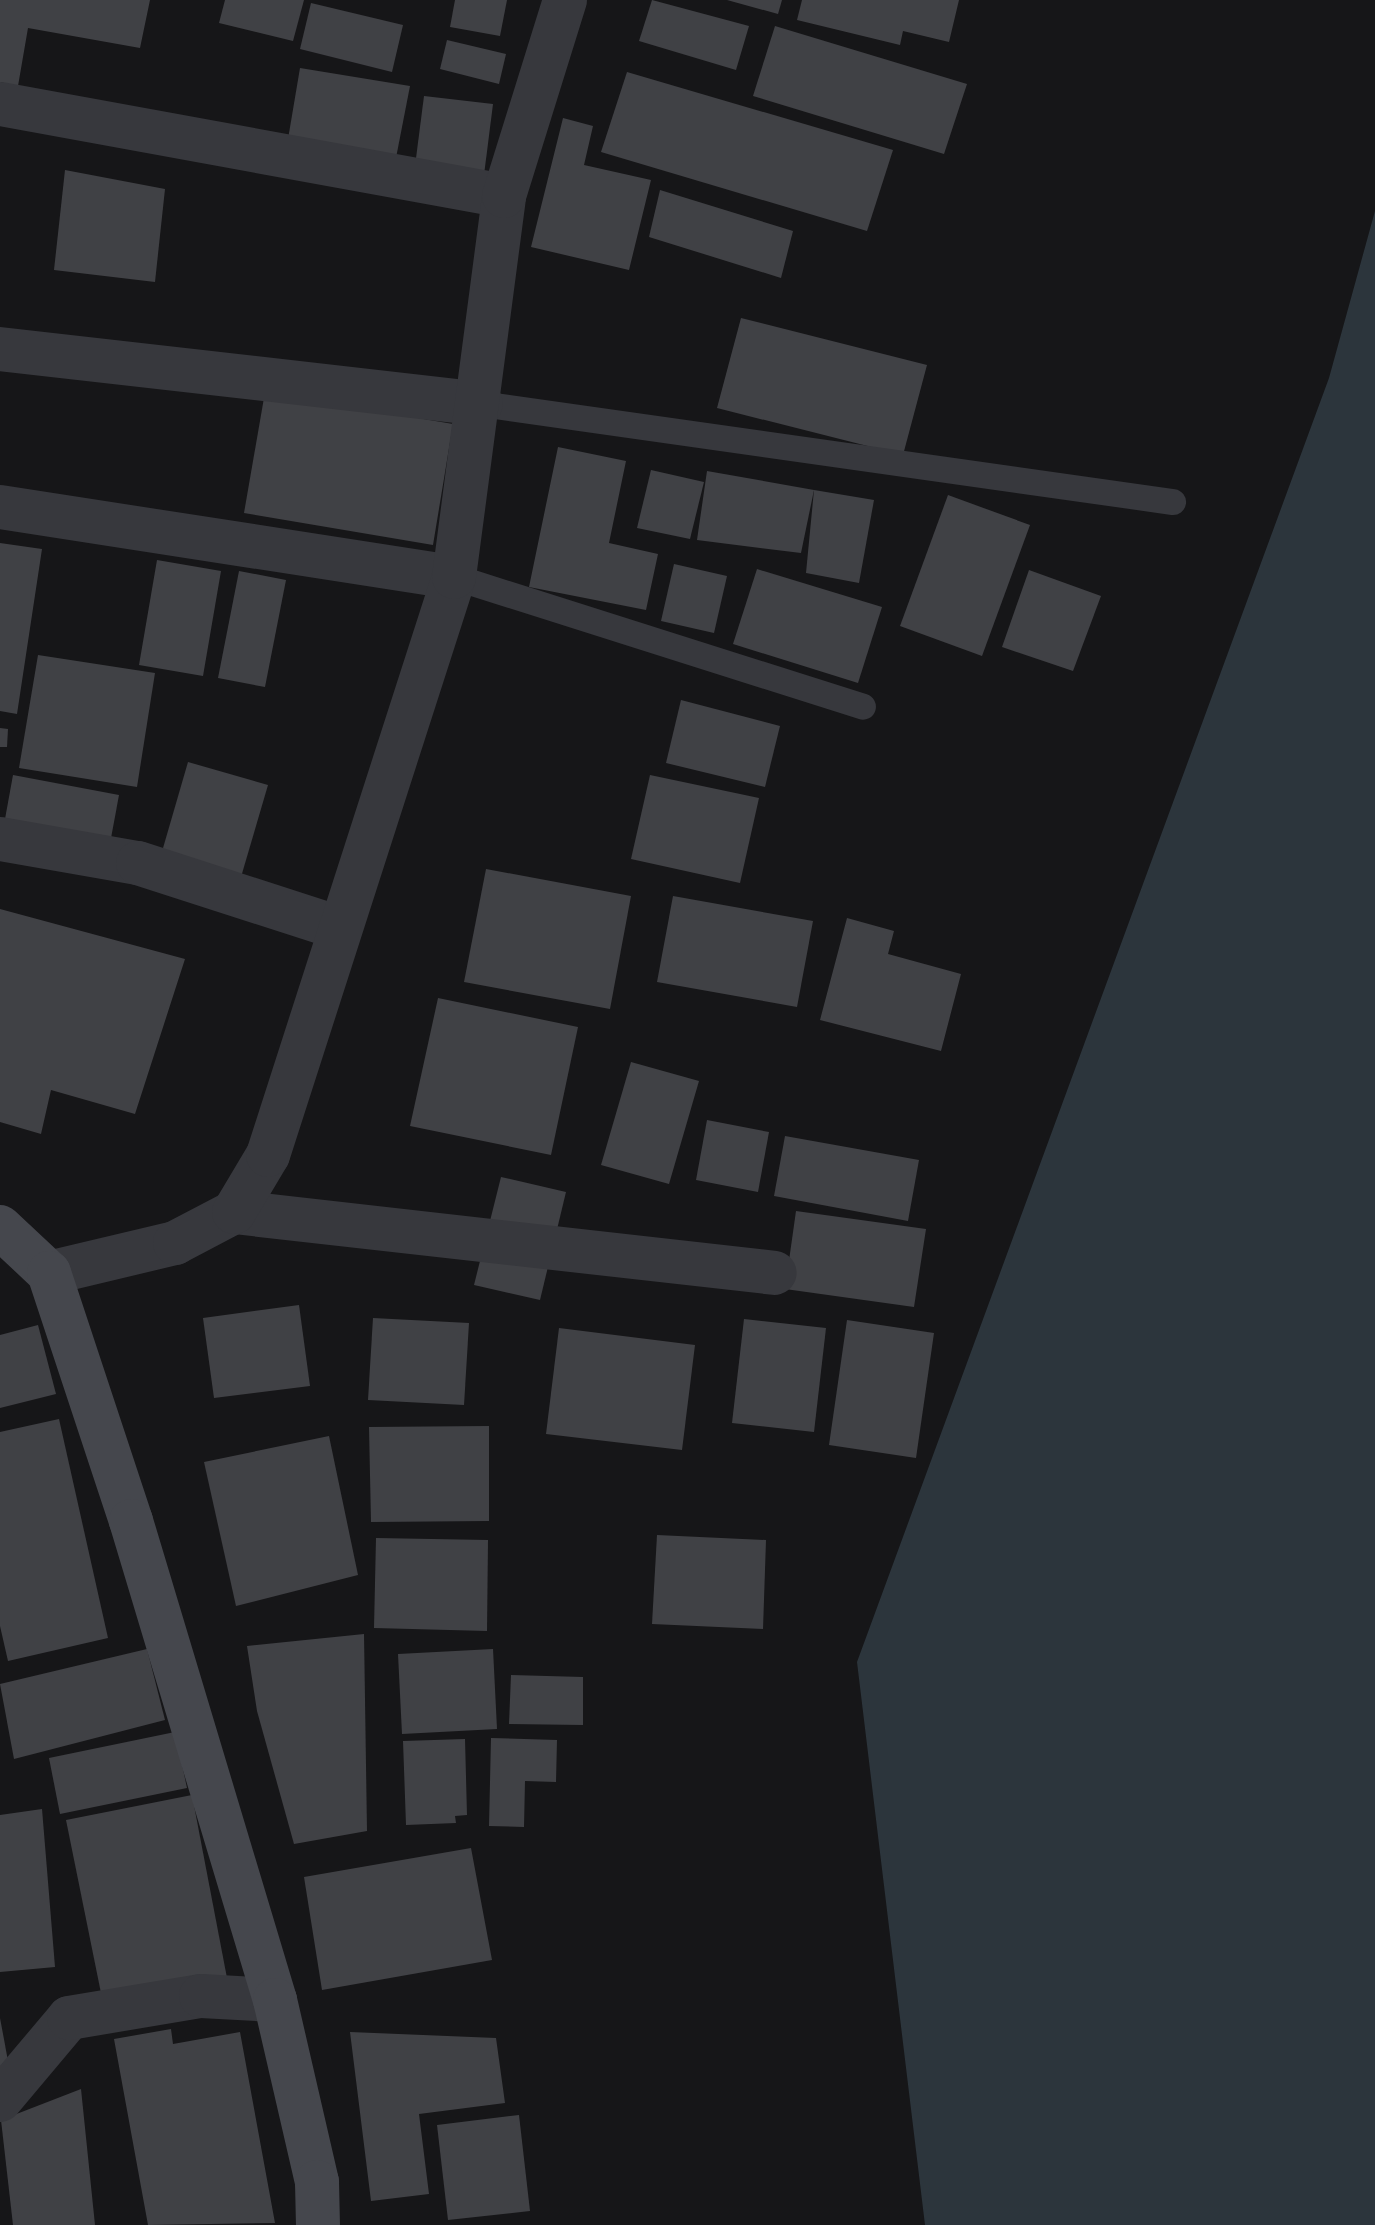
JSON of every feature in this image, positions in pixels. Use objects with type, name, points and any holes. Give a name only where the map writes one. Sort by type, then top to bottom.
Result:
[{"type":"street","points":[[49,1273],[175,1243],[234,1212],[268,1155],[336,927],[454,577],[481,404],[489,275],[504,196],[565,0]]},
{"type":"street","points":[[0,104],[504,196]]},
{"type":"street","points":[[0,349],[481,404]]},
{"type":"street","points":[[0,507],[454,577]]},
{"type":"street","points":[[0,839],[138,863],[336,927]]},
{"type":"street","points":[[234,1212],[775,1273]]},
{"type":"street","points":[[0,1227],[49,1273],[275,2000],[317,2182],[318,2225]]},
{"type":"street","points":[[0,2100],[69,2018],[201,1996],[275,2000]]},
{"type":"lane","points":[[481,404],[1173,502]]},
{"type":"lane","points":[[454,577],[863,707]]},
{"type":"shaded area","points":[[1375,211],[1375,2225],[925,2225],[857,1662],[1329,378]]},
{"type":"building","points":[[0,0],[150,0],[140,48],[28,28],[18,86],[0,82]]},
{"type":"building","points":[[225,0],[304,0],[293,41],[219,23]]},
{"type":"building","points":[[455,0],[507,0],[500,36],[450,27]]},
{"type":"building","points":[[652,0],[749,26],[736,70],[639,41]]},
{"type":"building","points":[[727,0],[782,0],[778,14]]},
{"type":"building","points":[[802,0],[959,0],[949,42],[903,31],[900,45],[797,20]]},
{"type":"building","points":[[311,3],[403,25],[392,72],[300,49]]},
{"type":"building","points":[[775,26],[967,84],[944,154],[753,96]]},
{"type":"building","points":[[447,40],[506,54],[499,84],[440,69]]},
{"type":"building","points":[[300,68],[410,86],[395,163],[287,145]]},
{"type":"building","points":[[627,72],[893,150],[867,231],[601,152]]},
{"type":"building","points":[[424,96],[493,104],[484,175],[415,166]]},
{"type":"building","points":[[563,118],[593,126],[584,165],[651,180],[629,270],[531,247]]},
{"type":"building","points":[[65,170],[165,189],[155,282],[54,270]]},
{"type":"building","points":[[660,190],[793,231],[781,278],[649,237]]},
{"type":"building","points":[[741,318],[927,365],[903,455],[717,408]]},
{"type":"building","points":[[265,392],[453,424],[433,545],[244,513]]},
{"type":"building","points":[[558,447],[626,461],[609,543],[658,554],[646,610],[529,587]]},
{"type":"building","points":[[651,470],[704,482],[690,539],[637,528]]},
{"type":"building","points":[[707,471],[814,490],[801,553],[697,540]]},
{"type":"building","points":[[814,490],[874,500],[859,583],[806,573]]},
{"type":"building","points":[[948,495],[1030,525],[982,656],[900,626]]},
{"type":"building","points":[[0,543],[42,549],[17,714],[0,711]]},
{"type":"building","points":[[157,560],[221,571],[203,676],[139,665]]},
{"type":"building","points":[[674,564],[727,576],[714,633],[661,621]]},
{"type":"building","points":[[757,569],[882,607],[858,683],[733,644]]},
{"type":"building","points":[[1029,570],[1101,596],[1073,671],[1002,647]]},
{"type":"building","points":[[239,571],[286,580],[265,687],[218,678]]},
{"type":"building","points":[[38,655],[155,673],[137,787],[19,768]]},
{"type":"building","points":[[681,700],[780,726],[765,787],[666,763]]},
{"type":"building","points":[[0,728],[8,729],[7,747],[0,747]]},
{"type":"building","points":[[188,762],[268,785],[241,877],[161,855]]},
{"type":"building","points":[[13,775],[119,795],[109,849],[3,830]]},
{"type":"building","points":[[650,775],[759,798],[740,883],[631,859]]},
{"type":"building","points":[[486,869],[631,896],[610,1009],[464,982]]},
{"type":"building","points":[[673,896],[813,921],[797,1007],[657,982]]},
{"type":"building","points":[[0,909],[185,959],[135,1114],[51,1090],[41,1134],[0,1122]]},
{"type":"building","points":[[847,918],[894,931],[888,954],[961,974],[941,1051],[820,1020]]},
{"type":"building","points":[[438,998],[578,1027],[551,1155],[410,1126]]},
{"type":"building","points":[[631,1062],[699,1081],[669,1184],[601,1165]]},
{"type":"building","points":[[707,1120],[769,1132],[758,1192],[696,1180]]},
{"type":"building","points":[[785,1136],[919,1160],[908,1221],[774,1196]]},
{"type":"building","points":[[501,1177],[566,1192],[540,1300],[474,1285]]},
{"type":"building","points":[[796,1211],[926,1229],[914,1307],[785,1289]]},
{"type":"building","points":[[299,1305],[310,1386],[214,1398],[203,1318]]},
{"type":"building","points":[[373,1318],[469,1323],[464,1405],[368,1400]]},
{"type":"building","points":[[744,1319],[826,1328],[814,1432],[732,1423]]},
{"type":"building","points":[[847,1320],[934,1333],[916,1458],[829,1445]]},
{"type":"building","points":[[38,1325],[56,1394],[0,1408],[0,1335]]},
{"type":"building","points":[[559,1328],[695,1345],[682,1450],[546,1434]]},
{"type":"building","points":[[59,1419],[108,1638],[8,1661],[0,1626],[0,1432]]},
{"type":"building","points":[[489,1426],[489,1521],[371,1522],[369,1427]]},
{"type":"building","points":[[329,1436],[358,1575],[236,1606],[204,1462]]},
{"type":"building","points":[[657,1535],[766,1540],[763,1629],[652,1624]]},
{"type":"building","points":[[376,1538],[488,1540],[487,1631],[374,1628]]},
{"type":"building","points":[[364,1634],[367,1831],[294,1844],[257,1711],[247,1646]]},
{"type":"building","points":[[147,1649],[165,1720],[14,1759],[0,1684]]},
{"type":"building","points":[[493,1649],[497,1729],[402,1734],[398,1654]]},
{"type":"building","points":[[511,1675],[583,1677],[583,1725],[509,1724]]},
{"type":"building","points":[[175,1732],[187,1788],[60,1814],[49,1758]]},
{"type":"building","points":[[491,1738],[557,1740],[556,1782],[525,1781],[524,1827],[489,1826]]},
{"type":"building","points":[[465,1739],[467,1815],[455,1816],[456,1823],[406,1825],[403,1741]]},
{"type":"building","points":[[192,1795],[227,1978],[103,2003],[66,1820]]},
{"type":"building","points":[[42,1809],[55,1967],[0,1972],[0,1815]]},
{"type":"building","points":[[471,1848],[492,1960],[322,1990],[304,1877]]},
{"type":"building","points":[[0,2018],[11,2077],[0,2079]]},
{"type":"building","points":[[171,2029],[173,2044],[240,2032],[275,2223],[148,2225],[114,2039]]},
{"type":"building","points":[[350,2032],[496,2038],[505,2103],[419,2114],[429,2194],[371,2201]]},
{"type":"building","points":[[81,2089],[95,2225],[13,2225],[1,2120]]},
{"type":"building","points":[[519,2115],[530,2211],[448,2220],[437,2125]]}]
